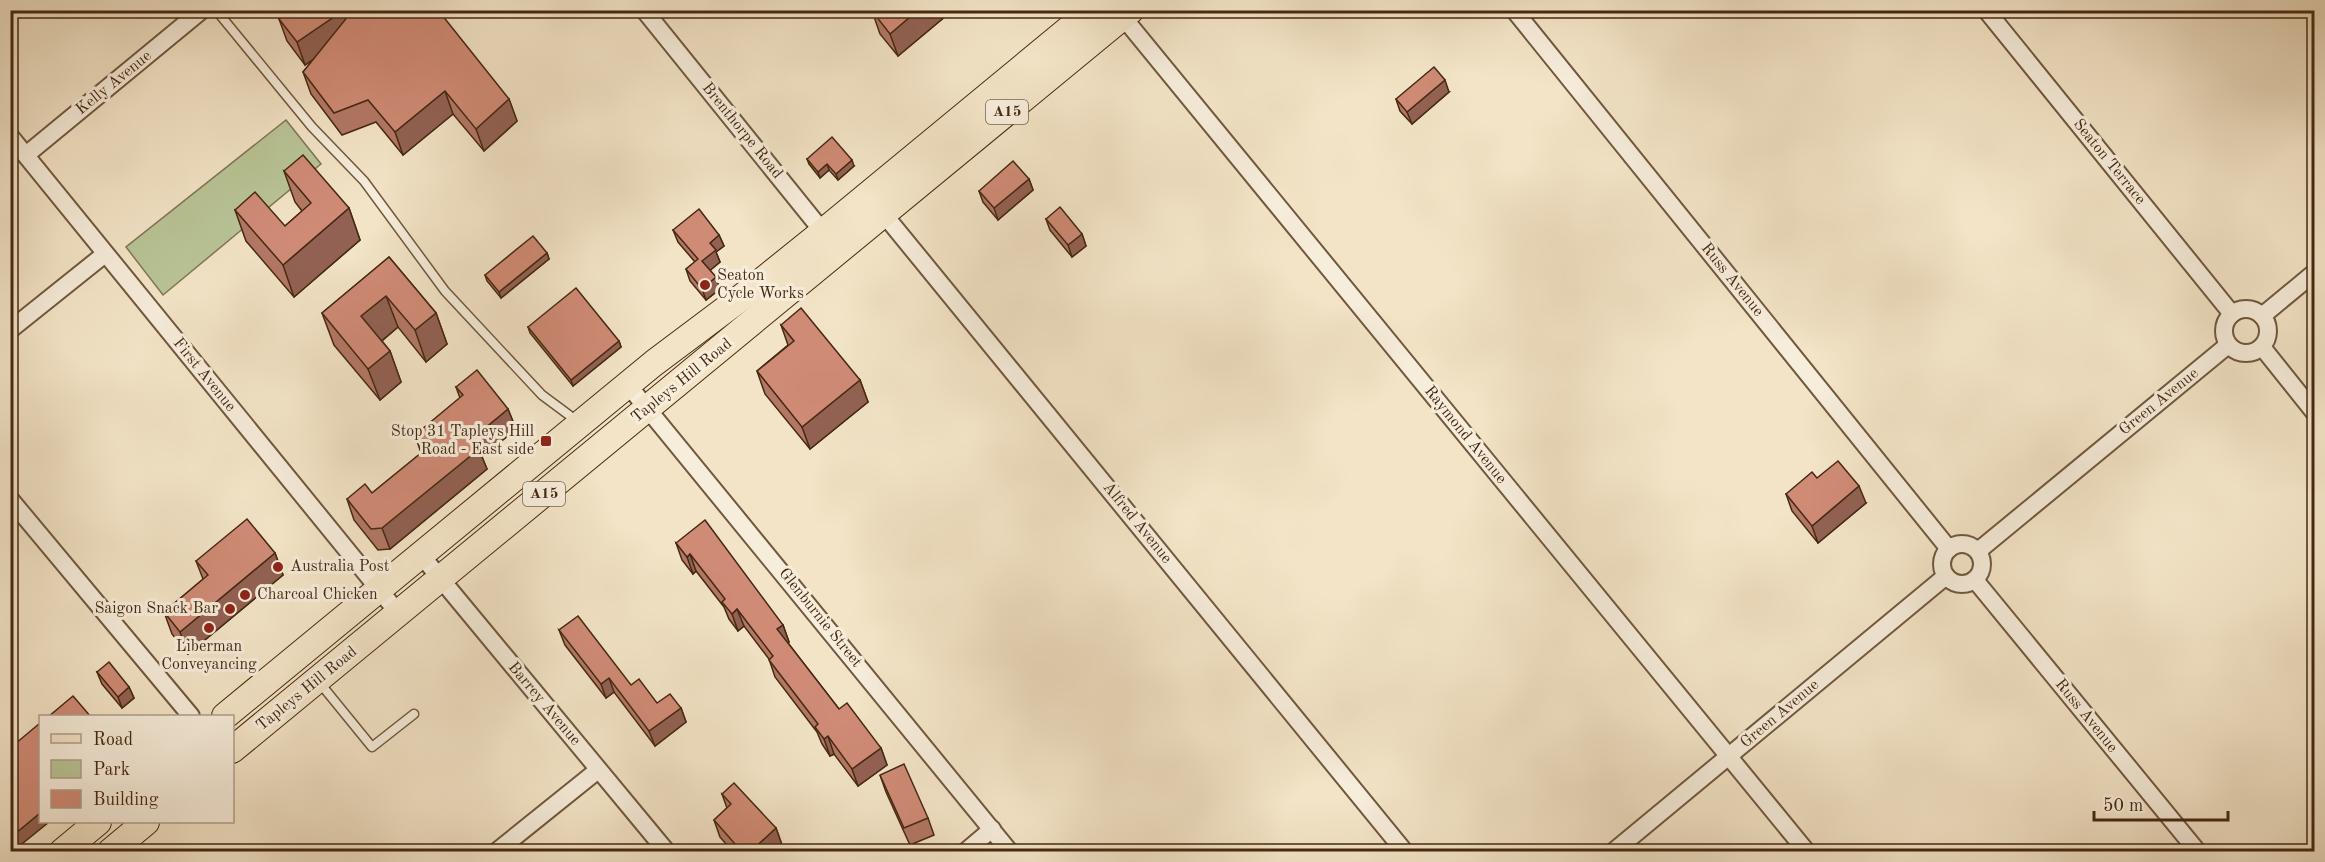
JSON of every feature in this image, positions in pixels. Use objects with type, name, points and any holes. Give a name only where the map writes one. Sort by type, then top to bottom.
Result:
[{"type":"main road","name":"Tapleys Hill Road","points":[[876,205],[1092,10]]},
{"type":"main road","name":"Tapleys Hill Road","points":[[234,748],[648,408],[831,242],[1118,13]]},
{"type":"main road","name":"Tapleys Hill Road","points":[[227,715],[628,385],[831,242]]},
{"type":"main road","points":[[62,852],[97,823]]},
{"type":"main road","points":[[110,852],[145,823]]},
{"type":"street","name":"Kelly Avenue","points":[[26,155],[202,10]]},
{"type":"street","name":"Brenthorpe Road","points":[[644,10],[831,242]]},
{"type":"street","name":"Russ Avenue","points":[[1514,10],[1949,549]]},
{"type":"street","name":"Seaton Terrace","points":[[1986,10],[2232,314]]},
{"type":"street","name":"Raymond Avenue","points":[[1118,13],[1807,852]]},
{"type":"street","name":"First Avenue","points":[[10,136],[399,614]]},
{"type":"street","name":"Alfred Avenue","points":[[876,205],[1406,852]]},
{"type":"street","points":[[10,330],[105,254]]},
{"type":"street","points":[[2262,316],[2314,273]]},
{"type":"street","points":[[2248,309],[2262,316],[2268,332],[2262,347],[2249,354],[2241,353],[2228,345],[2224,334],[2225,324],[2232,314],[2248,309]]},
{"type":"street","name":"Green Avenue","points":[[1977,551],[2228,345]]},
{"type":"street","points":[[2262,347],[2314,412]]},
{"type":"street","name":"Glenburnie Street","points":[[628,385],[1010,852]]},
{"type":"street","points":[[10,499],[189,715]]},
{"type":"street","points":[[1967,544],[1977,551],[1982,569],[1975,580],[1969,583],[1956,583],[1946,576],[1943,570],[1943,559],[1949,549],[1967,544]]},
{"type":"street","name":"Barrey Avenue","points":[[421,555],[667,852]]},
{"type":"street","name":"Green Avenue","points":[[1613,852],[1946,576]]},
{"type":"street","name":"Russ Avenue","points":[[1975,580],[2198,852]]},
{"type":"street","points":[[496,852],[598,770]]},
{"type":"street","points":[[965,852],[992,829]]},
{"type":"lane","points":[[216,10],[312,127],[364,181],[445,291],[542,395],[580,424]]},
{"type":"lane","points":[[318,680],[372,747],[414,714]]},
{"type":"green space","points":[[286,120],[321,164],[163,295],[126,247]]},
{"type":"building","points":[[289,10],[344,10],[297,42],[279,19]]},
{"type":"building","points":[[353,10],[438,10],[509,99],[476,129],[445,91],[395,132],[368,100],[334,113],[303,72]]},
{"type":"building","points":[[873,10],[918,10],[890,34]]},
{"type":"building","points":[[1434,67],[1445,80],[1407,112],[1396,99]]},
{"type":"building","points":[[832,137],[852,160],[836,174],[827,164],[818,172],[807,159]]},
{"type":"building","points":[[303,155],[349,208],[283,265],[235,210],[255,192],[285,226],[311,203],[284,171]]},
{"type":"building","points":[[1013,161],[1029,179],[994,208],[979,191]]},
{"type":"building","points":[[1060,207],[1082,234],[1068,245],[1046,219]]},
{"type":"building","points":[[699,209],[719,235],[710,243],[716,250],[702,261],[716,277],[702,289],[686,269],[698,259],[673,230]]},
{"type":"building","points":[[533,236],[547,253],[499,292],[485,275]]},
{"type":"building","points":[[389,257],[436,313],[415,330],[386,296],[361,316],[390,351],[368,369],[322,313]]},
{"type":"building","points":[[576,288],[619,341],[571,380],[528,327]]},
{"type":"building","points":[[801,308],[860,380],[802,427],[757,371],[794,341],[781,325]]},
{"type":"building","points":[[477,370],[508,409],[472,439],[479,449],[382,528],[371,529],[347,499],[365,484],[372,493],[426,449],[415,435],[463,395],[456,387]]},
{"type":"building","points":[[1838,461],[1859,486],[1812,526],[1786,494],[1812,472],[1817,478]]},
{"type":"building","points":[[247,519],[275,553],[180,632],[164,612],[208,575],[196,561]]},
{"type":"building","points":[[705,520],[783,625],[777,629],[839,709],[847,703],[881,748],[852,769],[828,736],[824,739],[815,727],[818,724],[769,660],[773,656],[737,609],[732,614],[722,602],[725,599],[690,554],[687,557],[676,543]]},
{"type":"building","points":[[578,616],[631,685],[639,679],[657,703],[670,694],[681,708],[649,731],[609,678],[601,684],[559,630]]},
{"type":"building","points":[[109,662],[129,687],[118,697],[97,672]]},
{"type":"building","points":[[73,696],[89,715],[50,715]]},
{"type":"building","points":[[39,724],[39,814],[10,838],[10,738],[15,744]]},
{"type":"building","points":[[904,764],[928,818],[904,828],[880,775]]},
{"type":"building","points":[[734,783],[776,828],[750,852],[742,852],[714,820],[731,804],[722,794]]},
{"type":"place","name":"Seaton Cycle Works","points":[[705,285]]},
{"type":"place","name":"Stop 31 Tapleys Hill Road - East side","points":[[546,441]]},
{"type":"place","name":"Australia Post","points":[[278,567]]},
{"type":"place","name":"Charcoal Chicken","points":[[245,595]]},
{"type":"place","name":"Saigon Snack Bar","points":[[230,609]]},
{"type":"place","name":"Liberman Conveyancing","points":[[209,628]]}]
